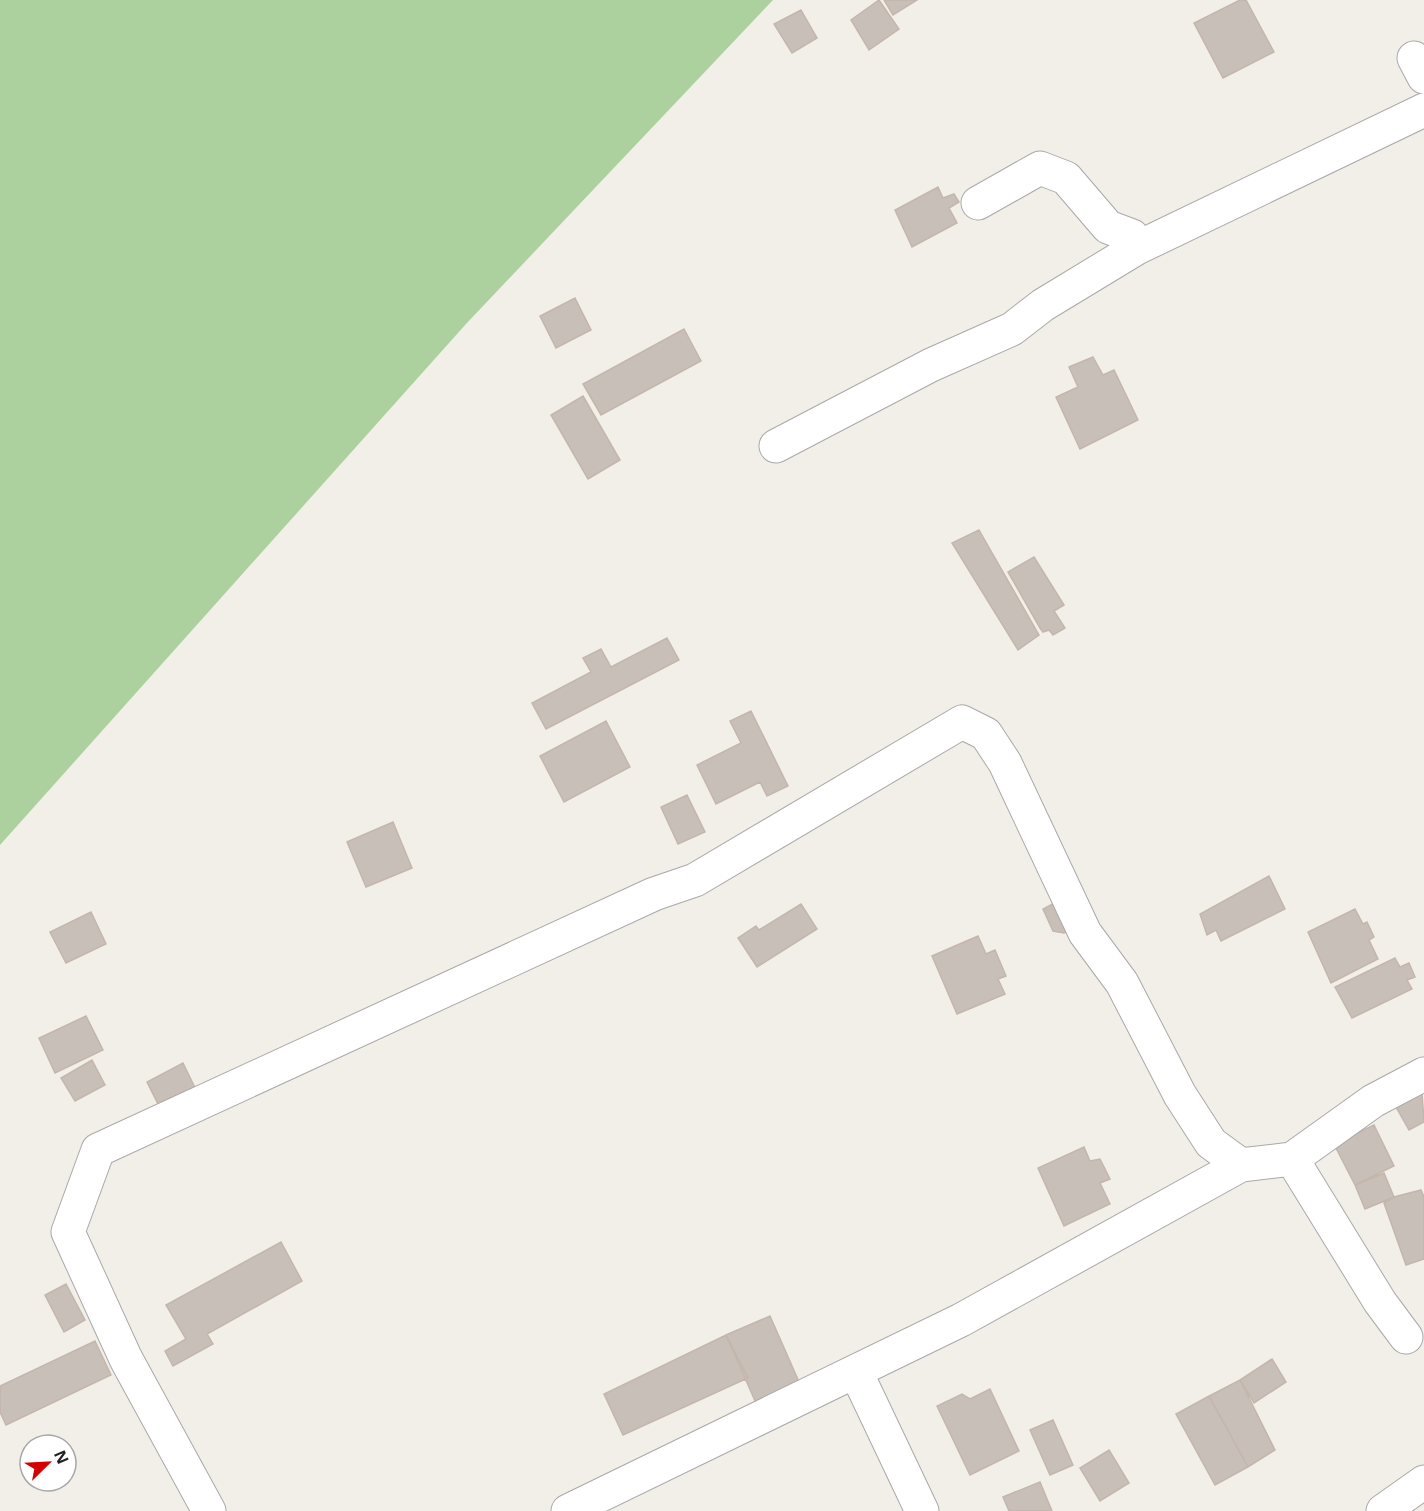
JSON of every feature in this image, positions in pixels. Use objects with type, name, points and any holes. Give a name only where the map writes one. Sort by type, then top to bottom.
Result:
[{"type":"street","points":[[776,446],[931,365],[1012,328],[1043,305],[1137,248],[1424,110]]},
{"type":"street","points":[[978,203],[1040,168],[1066,178],[1108,227],[1132,236],[1137,248]]},
{"type":"street","points":[[209,1511],[126,1359],[68,1232],[98,1150],[654,894],[695,880],[962,722],[986,734],[1005,763],[1085,933],[1122,983],[1180,1095],[1211,1143],[1241,1165]]},
{"type":"street","points":[[568,1511],[961,1320],[1241,1165],[1292,1159],[1373,1101],[1424,1074]]},
{"type":"street","points":[[1292,1159],[1380,1302],[1406,1337]]},
{"type":"street","points":[[856,1372],[922,1511]]},
{"type":"street","points":[[1383,1511],[1424,1482]]},
{"type":"green space","points":[[0,0],[773,0],[466,324],[0,845]]},
{"type":"building","points":[[879,0],[899,29],[869,50],[851,20]]},
{"type":"building","points":[[884,0],[917,0],[893,15]]},
{"type":"building","points":[[1240,0],[1246,0],[1274,52],[1223,78],[1194,23]]},
{"type":"building","points":[[801,10],[817,38],[792,53],[774,24]]},
{"type":"building","points":[[938,187],[943,198],[954,194],[959,202],[949,208],[957,223],[912,247],[895,210]]},
{"type":"building","points":[[575,298],[591,330],[556,348],[540,316]]},
{"type":"building","points":[[684,329],[701,361],[601,415],[583,384]]},
{"type":"building","points":[[1093,357],[1103,375],[1114,370],[1138,420],[1080,449],[1056,397],[1078,387],[1069,367]]},
{"type":"building","points":[[583,396],[620,460],[588,479],[551,415]]},
{"type":"building","points":[[979,530],[1039,635],[1018,650],[952,543]]},
{"type":"building","points":[[1034,557],[1064,605],[1054,611],[1065,628],[1053,635],[1049,630],[1043,632],[1040,628],[1008,572]]},
{"type":"building","points":[[667,638],[679,660],[546,729],[532,703],[591,672],[583,658],[601,649],[611,667]]},
{"type":"building","points":[[751,711],[788,786],[767,796],[760,782],[716,804],[697,765],[741,743],[730,721]]},
{"type":"building","points":[[606,721],[630,767],[564,802],[540,756]]},
{"type":"building","points":[[687,795],[705,832],[678,844],[661,807]]},
{"type":"building","points":[[393,822],[412,868],[366,887],[347,842]]},
{"type":"building","points":[[1269,876],[1285,909],[1221,941],[1216,930],[1207,935],[1200,914]]},
{"type":"building","points":[[1062,899],[1076,927],[1064,933],[1053,931],[1043,909]]},
{"type":"building","points":[[801,904],[817,929],[757,967],[738,938],[756,926],[759,930]]},
{"type":"building","points":[[1355,909],[1363,924],[1367,922],[1374,937],[1369,940],[1378,959],[1331,983],[1308,932]]},
{"type":"building","points":[[91,912],[106,944],[66,963],[50,932]]},
{"type":"building","points":[[978,936],[986,954],[995,950],[1006,976],[998,979],[1005,994],[957,1014],[932,956]]},
{"type":"building","points":[[1395,958],[1400,967],[1409,963],[1415,977],[1407,980],[1412,989],[1352,1018],[1335,987]]},
{"type":"building","points":[[86,1016],[103,1050],[55,1073],[39,1038]]},
{"type":"building","points":[[92,1060],[105,1085],[75,1101],[61,1078]]},
{"type":"building","points":[[183,1063],[198,1094],[162,1112],[147,1082]]},
{"type":"building","points":[[1422,1093],[1424,1122],[1409,1130],[1396,1107]]},
{"type":"building","points":[[1374,1125],[1394,1166],[1355,1185],[1334,1144]]},
{"type":"building","points":[[1084,1147],[1090,1161],[1100,1159],[1110,1179],[1100,1183],[1110,1204],[1064,1226],[1038,1168]]},
{"type":"building","points":[[1384,1173],[1394,1197],[1365,1209],[1355,1185]]},
{"type":"building","points":[[1421,1190],[1424,1197],[1424,1259],[1406,1265],[1384,1203],[1394,1197]]},
{"type":"building","points":[[281,1242],[302,1281],[207,1334],[213,1344],[173,1366],[165,1351],[186,1339],[166,1305]]},
{"type":"building","points":[[66,1284],[85,1320],[64,1332],[45,1295]]},
{"type":"building","points":[[770,1316],[800,1384],[756,1403],[726,1335]]},
{"type":"building","points":[[726,1335],[748,1378],[623,1435],[604,1394]]},
{"type":"building","points":[[95,1341],[111,1375],[6,1425],[0,1412],[0,1386]]},
{"type":"building","points":[[1272,1359],[1286,1382],[1254,1403],[1240,1380]]},
{"type":"building","points":[[1240,1380],[1275,1450],[1248,1467],[1209,1396]]},
{"type":"building","points":[[990,1389],[1019,1451],[970,1475],[937,1406],[962,1394],[970,1399]]},
{"type":"building","points":[[1209,1396],[1248,1467],[1215,1485],[1176,1414]]},
{"type":"building","points":[[1053,1420],[1073,1465],[1050,1475],[1030,1430]]},
{"type":"building","points":[[1109,1450],[1129,1483],[1100,1501],[1080,1468]]},
{"type":"building","points":[[1040,1482],[1052,1511],[1009,1511],[1003,1497]]}]
